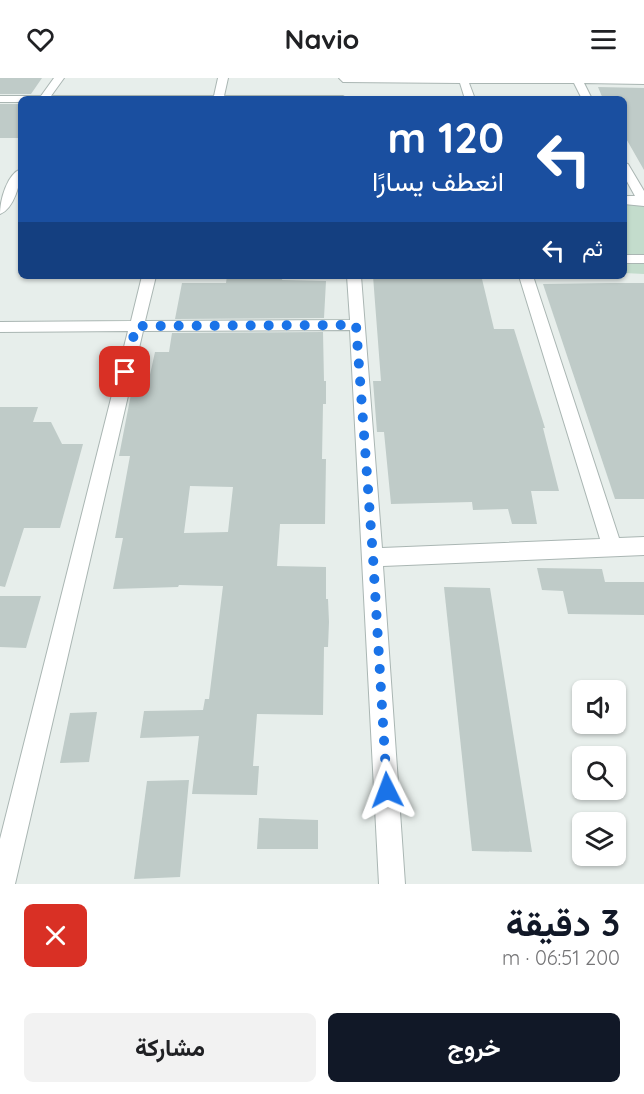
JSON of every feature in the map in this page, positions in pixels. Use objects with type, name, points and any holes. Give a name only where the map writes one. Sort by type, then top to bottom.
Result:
[{"type":"street","points":[[46,96],[59,78]]},
{"type":"street","points":[[219,96],[223,78]]},
{"type":"street","points":[[343,96],[343,79],[644,81]]},
{"type":"street","points":[[464,79],[469,96]]},
{"type":"street","points":[[577,79],[586,96]]},
{"type":"street","points":[[0,99],[18,99]]},
{"type":"street","points":[[627,171],[644,201]]},
{"type":"street","points":[[0,210],[18,177]]},
{"type":"street","points":[[627,200],[644,201]]},
{"type":"street","points":[[627,259],[644,259]]},
{"type":"street","points":[[2,884],[148,279]]},
{"type":"street","points":[[354,279],[392,884]]},
{"type":"street","points":[[527,279],[612,547]]},
{"type":"street","points":[[0,327],[356,325]]},
{"type":"street","points":[[373,557],[644,546]]},
{"type":"green space","points":[[627,202],[644,202],[644,274],[627,273]]},
{"type":"building","points":[[0,78],[42,78],[31,94],[0,94]]},
{"type":"building","points":[[598,87],[644,88],[644,170],[627,140],[627,96],[602,96]]},
{"type":"building","points":[[0,104],[18,104],[18,138],[0,138]]},
{"type":"building","points":[[227,279],[326,281],[324,318],[175,319],[182,283],[226,283]]},
{"type":"building","points":[[373,279],[482,279],[494,329],[514,329],[545,428],[543,428],[559,491],[531,491],[537,524],[512,524],[508,509],[473,510],[472,502],[391,504],[384,432],[377,432],[373,381],[381,381]]},
{"type":"building","points":[[644,283],[644,499],[615,499],[543,284]]},
{"type":"building","points":[[323,332],[324,381],[326,381],[326,404],[323,404],[322,459],[326,459],[325,524],[280,524],[277,566],[326,567],[329,622],[328,647],[324,647],[323,715],[257,714],[253,766],[259,766],[257,795],[192,794],[199,736],[140,738],[144,711],[203,710],[205,699],[209,699],[223,586],[179,585],[178,587],[113,589],[123,538],[115,538],[130,456],[119,456],[132,389],[147,388],[155,352],[169,352],[172,333]],"holes":[[[190,486],[233,487],[228,532],[184,533]]]},
{"type":"building","points":[[0,407],[38,407],[33,422],[51,422],[62,444],[83,444],[60,528],[24,528],[5,587],[0,586]]},
{"type":"building","points":[[537,568],[602,569],[605,582],[644,582],[644,615],[568,614],[563,591],[542,590]]},
{"type":"building","points":[[444,587],[490,588],[532,852],[472,851]]},
{"type":"building","points":[[0,596],[41,596],[26,648],[0,647]]},
{"type":"building","points":[[97,712],[89,762],[60,763],[70,713]]},
{"type":"building","points":[[189,780],[180,877],[134,879],[147,781]]},
{"type":"building","points":[[259,818],[318,820],[318,849],[257,849]]},
{"type":"route","points":[[125,372],[136,326],[356,325],[387,790]]}]
